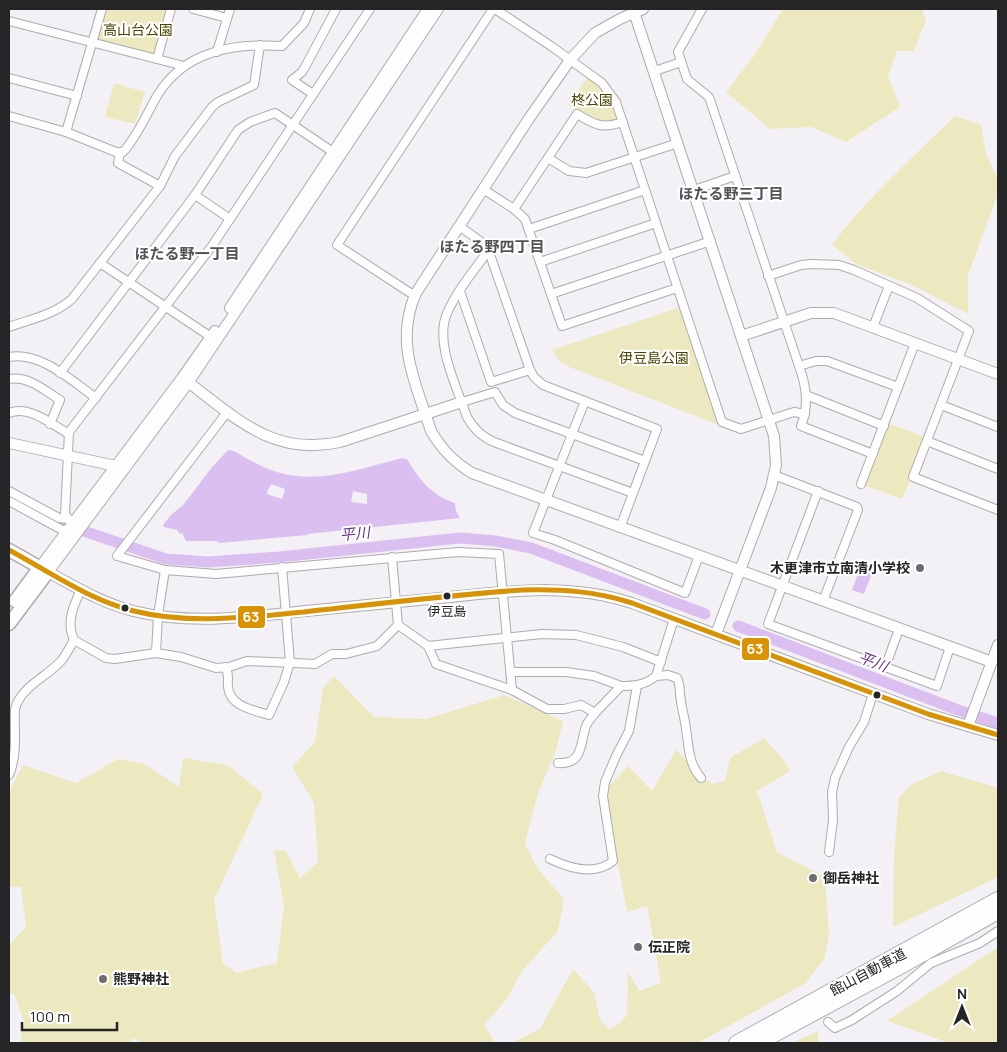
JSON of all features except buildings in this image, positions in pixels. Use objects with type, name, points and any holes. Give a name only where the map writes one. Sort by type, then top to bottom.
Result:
[{"type":"highway","name":"館山自動車道","points":[[736,1043],[998,899]]},
{"type":"highway","name":"館山自動車道","points":[[759,1043],[998,912]]},
{"type":"main road","points":[[9,550],[44,569]]},
{"type":"main road","points":[[9,610],[44,569]]},
{"type":"main road","points":[[9,624],[44,569]]},
{"type":"street","points":[[66,132],[102,9]]},
{"type":"street","points":[[157,59],[170,9]]},
{"type":"street","points":[[193,9],[227,18]]},
{"type":"street","points":[[217,52],[230,9]]},
{"type":"street","points":[[160,186],[118,163],[120,153],[125,150],[158,94],[184,66],[217,52],[244,45],[282,46],[304,23],[310,9]]},
{"type":"street","points":[[313,94],[292,80],[302,72],[336,9]]},
{"type":"street","points":[[72,527],[65,515],[69,432],[212,246],[370,9]]},
{"type":"street","points":[[428,9],[210,337],[185,380],[116,466],[44,569],[81,590],[121,607],[184,619],[214,619],[286,613],[504,591],[554,589],[583,591],[623,600],[674,619],[718,630],[873,694],[928,714],[969,722],[998,735]]},
{"type":"street","points":[[72,527],[185,380],[438,9]]},
{"type":"street","points":[[415,296],[337,245],[494,9],[602,84],[616,102],[722,422],[740,429],[794,412],[804,414]]},
{"type":"street","points":[[702,9],[678,52],[687,79],[709,97],[799,366],[806,395],[801,426],[873,454]]},
{"type":"street","points":[[718,630],[740,571],[772,488],[776,452],[774,436],[655,72],[637,10],[595,33],[570,60],[483,189],[415,296],[407,318],[405,336],[411,366],[431,431],[451,459],[472,473],[620,528],[699,556],[740,571],[823,601],[899,628],[992,662]]},
{"type":"street","points":[[9,21],[184,66]]},
{"type":"street","points":[[9,327],[54,312],[72,298],[160,186],[175,156],[212,107],[218,102],[254,85],[260,45]]},
{"type":"street","points":[[655,72],[681,62]]},
{"type":"street","points":[[9,78],[77,96]]},
{"type":"street","points":[[60,373],[195,194],[233,136],[243,125],[275,113],[333,152]]},
{"type":"street","points":[[514,209],[577,114],[591,122],[604,126],[623,122]]},
{"type":"street","points":[[9,116],[66,132],[120,153]]},
{"type":"street","points":[[548,158],[569,171],[586,173],[678,143]]},
{"type":"street","points":[[694,190],[736,176]]},
{"type":"street","points":[[483,189],[514,209],[525,219],[562,326],[677,288]]},
{"type":"street","points":[[529,229],[645,190]]},
{"type":"street","points":[[195,194],[230,219]]},
{"type":"street","points":[[540,262],[656,224]]},
{"type":"street","points":[[459,226],[485,243],[489,250],[534,377],[544,385],[657,429],[620,528]]},
{"type":"street","points":[[550,294],[711,241]]},
{"type":"street","points":[[489,250],[446,315],[442,329],[444,347],[467,418],[479,434],[494,442],[633,493]]},
{"type":"street","points":[[100,263],[210,337]]},
{"type":"street","points":[[768,276],[801,265],[839,265],[917,298],[969,331],[913,477],[998,510]]},
{"type":"street","points":[[873,327],[889,286]]},
{"type":"street","points":[[460,292],[492,382],[530,370]]},
{"type":"street","points":[[741,336],[811,313],[834,313],[998,374]]},
{"type":"street","points":[[861,484],[915,343]]},
{"type":"street","points":[[9,356],[35,358],[96,398]]},
{"type":"street","points":[[799,366],[816,361],[827,361],[898,387]]},
{"type":"street","points":[[9,379],[20,378],[27,380],[60,400],[50,424]]},
{"type":"street","points":[[185,380],[254,430],[288,444],[310,446],[340,442],[495,392],[503,405],[515,414],[645,461]]},
{"type":"street","points":[[806,395],[884,426]]},
{"type":"street","points":[[585,401],[534,534],[555,540],[685,593],[699,556]]},
{"type":"street","points":[[941,405],[998,427]]},
{"type":"street","points":[[9,413],[17,410],[33,413],[69,434]]},
{"type":"street","points":[[228,412],[117,556],[165,570],[216,574],[282,566],[458,552],[499,554],[512,690]]},
{"type":"street","points":[[927,441],[998,469]]},
{"type":"street","points":[[9,442],[116,466]]},
{"type":"street","points":[[774,475],[857,507],[858,510],[823,601]]},
{"type":"street","points":[[9,491],[72,527]]},
{"type":"street","points":[[818,491],[768,624],[937,686],[950,647]]},
{"type":"street","points":[[9,501],[72,527]]},
{"type":"street","points":[[81,590],[71,611],[72,636],[74,640],[106,658],[116,659],[156,653],[180,657],[216,668],[247,661],[315,664],[332,654],[346,654],[377,646],[398,625],[392,557]]},
{"type":"street","points":[[225,667],[229,677],[230,695],[235,702],[269,715],[284,682],[290,662],[282,566]]},
{"type":"street","points":[[156,653],[158,615],[165,570]]},
{"type":"street","points":[[511,672],[566,672],[594,676],[621,686],[636,686],[649,682],[656,676],[674,619]]},
{"type":"street","points":[[398,625],[428,646],[436,664],[512,690],[548,709],[564,709],[581,705],[595,713]]},
{"type":"street","points":[[885,668],[899,628]]},
{"type":"street","points":[[428,646],[542,634],[576,634],[624,647],[661,662]]},
{"type":"street","points":[[9,775],[13,766],[16,703],[21,695],[62,660],[74,640]]},
{"type":"street","points":[[969,722],[998,645]]},
{"type":"street","points":[[656,676],[668,675],[677,678],[681,686],[680,698],[687,731],[688,749],[692,762],[701,778]]},
{"type":"street","points":[[558,763],[571,762],[578,756],[587,724],[621,686]]},
{"type":"street","points":[[550,858],[564,866],[584,869],[606,867],[613,860],[603,796],[605,782],[629,731],[636,686]]},
{"type":"street","points":[[829,852],[833,820],[832,792],[835,778],[849,747],[864,722],[873,694]]},
{"type":"street","points":[[828,1022],[835,1028],[852,1020],[897,991],[932,964],[980,943],[998,931]]},
{"type":"green space","name":"高山台公園","points":[[104,9],[167,9],[154,55],[97,42],[95,38]]},
{"type":"green space","points":[[783,9],[922,9],[926,20],[914,51],[897,51],[888,76],[900,107],[846,142],[811,127],[770,129],[726,92],[754,56]]},
{"type":"green space","name":"柊公園","points":[[588,77],[606,95],[617,118],[604,121],[591,118],[568,104]]},
{"type":"green space","points":[[114,83],[145,92],[135,124],[105,117]]},
{"type":"green space","points":[[955,116],[981,125],[986,154],[998,179],[998,193],[968,275],[968,314],[912,285],[856,264],[832,245],[875,194]]},
{"type":"green space","name":"伊豆島公園","points":[[681,307],[719,425],[569,367],[558,360],[552,350]]},
{"type":"green space","points":[[885,422],[928,438],[902,499],[861,484]]},
{"type":"green space","points":[[334,676],[374,717],[426,719],[504,695],[563,721],[555,754],[538,793],[525,843],[537,868],[564,899],[558,931],[522,971],[507,999],[484,1025],[495,1043],[141,1043],[133,1038],[129,1043],[20,1043],[24,1022],[15,996],[9,992],[9,945],[26,927],[21,887],[9,887],[9,797],[12,786],[23,765],[76,783],[118,759],[145,764],[179,787],[183,758],[228,765],[263,794],[214,900],[223,963],[236,973],[277,963],[284,906],[274,850],[286,851],[300,878],[318,862],[314,803],[292,767],[315,742],[323,688]]},
{"type":"green space","points":[[764,738],[784,760],[790,771],[757,791],[777,852],[825,877],[829,935],[824,960],[804,984],[698,1043],[512,1043],[540,1029],[573,969],[594,992],[600,1020],[609,1029],[620,1023],[627,1015],[628,972],[639,991],[661,983],[647,906],[627,912],[616,854],[607,788],[628,766],[652,791],[676,750],[712,784],[725,781],[730,758]]},
{"type":"green space","points":[[941,771],[998,788],[998,877],[893,927],[894,855],[899,797],[911,785]]},
{"type":"green space","points":[[998,947],[998,1043],[944,1043],[946,1042],[887,1021]]},
{"type":"green space","points":[[818,1031],[818,1043],[792,1043]]},
{"type":"shaded area","points":[[228,450],[236,452],[258,465],[273,471],[293,476],[309,477],[340,474],[402,458],[407,459],[427,486],[439,496],[455,503],[456,511],[460,518],[220,543],[216,541],[186,541],[182,533],[180,534],[177,530],[164,527],[163,525],[184,504],[212,467]],"holes":[[[271,484],[285,489],[282,499],[267,494]],[[353,491],[367,494],[367,504],[351,502]]]},
{"type":"shaded area","points":[[860,568],[872,573],[864,594],[852,590]]},
{"type":"waterway","name":"平川","points":[[9,496],[60,523],[166,559],[208,562],[279,557],[460,538],[496,541],[531,548],[705,614]]},
{"type":"waterway","name":"平川","points":[[738,626],[958,710],[998,723]]},
{"type":"transit line","name":"63","points":[[9,550],[70,585],[101,600],[134,611],[176,618],[219,619],[261,616],[522,590],[591,593],[632,603],[928,714],[998,735]]},
{"type":"place","name":"木更津市立南清小学校","points":[[920,568]]},
{"type":"place","name":"伊豆島","points":[[447,596]]},
{"type":"place","name":"御岳神社","points":[[813,878]]},
{"type":"place","name":"伝正院","points":[[638,947]]},
{"type":"place","name":"熊野神社","points":[[103,979]]},
{"type":"district","name":"ほたる野三丁目","points":[[731,194]]},
{"type":"district","name":"ほたる野四丁目","points":[[492,247]]},
{"type":"district","name":"ほたる野一丁目","points":[[187,254]]}]
